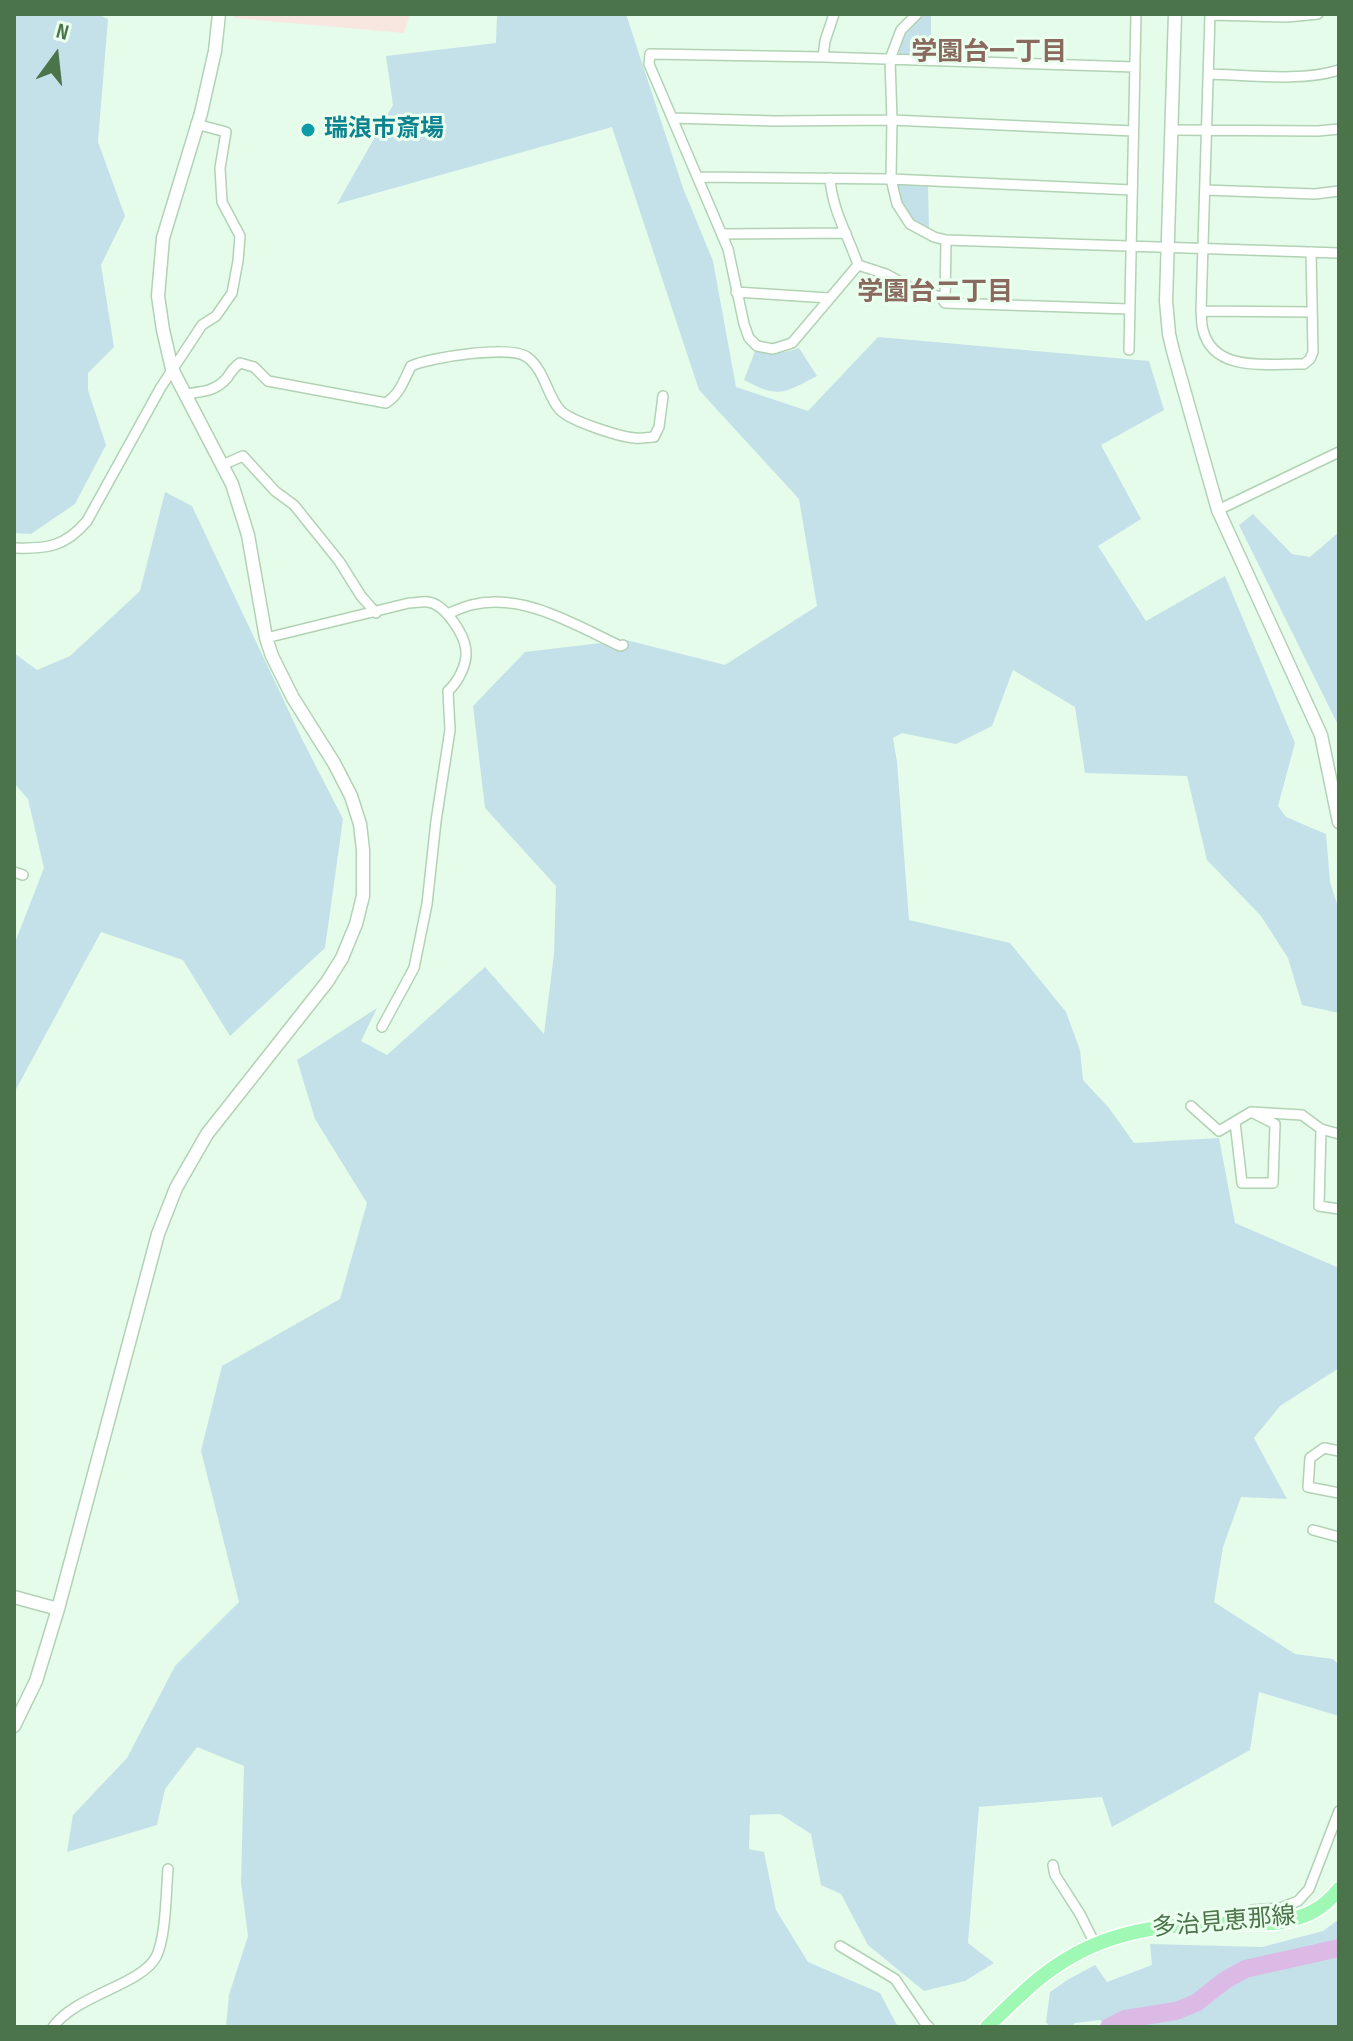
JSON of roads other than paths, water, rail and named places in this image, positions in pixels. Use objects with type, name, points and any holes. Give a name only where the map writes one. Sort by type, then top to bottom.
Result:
[{"type":"main road","name":"多治見恵那線","points":[[987,2027],[1041,1977],[1062,1962],[1116,1936],[1180,1924],[1276,1923],[1317,1911],[1336,1899]]},
{"type":"street","points":[[14,1726],[36,1681],[58,1609],[158,1234],[176,1188],[207,1134],[327,982],[350,941],[362,903],[363,850],[360,824],[351,796],[272,656],[248,535],[232,484],[172,369],[163,330],[158,296],[161,253],[215,51],[219,14]]},
{"type":"street","points":[[823,57],[834,14]]},
{"type":"street","points":[[917,14],[901,30],[890,59],[891,179],[897,204],[910,224],[946,240],[1339,253]]},
{"type":"street","points":[[1129,350],[1136,14]]},
{"type":"street","points":[[1175,14],[1166,301],[1169,334],[1218,510],[1321,735],[1339,822]]},
{"type":"street","points":[[1311,252],[1313,352],[1310,359],[1304,364],[1235,363],[1222,357],[1208,343],[1201,311],[1210,14],[1287,17],[1318,14]]},
{"type":"street","points":[[858,265],[792,343],[773,349],[757,346],[749,338],[728,249],[649,64],[650,54],[1135,67]]},
{"type":"street","points":[[1209,74],[1301,76],[1339,70]]},
{"type":"street","points":[[672,118],[892,120],[1133,131]]},
{"type":"street","points":[[14,548],[54,546],[75,536],[87,521],[172,369],[202,325],[216,316],[232,293],[240,236],[222,202],[220,168],[226,132],[196,124]]},
{"type":"street","points":[[1172,130],[1339,129]]},
{"type":"street","points":[[698,177],[891,179],[1132,190]]},
{"type":"street","points":[[830,178],[836,215],[858,265]]},
{"type":"street","points":[[1205,190],[1315,194],[1339,191]]},
{"type":"street","points":[[722,234],[846,233]]},
{"type":"street","points":[[945,303],[946,240]]},
{"type":"street","points":[[858,265],[886,274],[913,289],[941,297],[945,303]]},
{"type":"street","points":[[736,292],[829,298]]},
{"type":"street","points":[[945,303],[1129,309]]},
{"type":"street","points":[[1201,311],[1311,312]]},
{"type":"street","points":[[184,394],[209,391],[219,386],[240,363],[254,367],[268,381],[386,403],[399,392],[411,366],[426,359],[502,351],[525,356],[538,369],[560,410],[575,420],[636,439],[654,437],[659,427],[663,396]]},
{"type":"street","points":[[1218,510],[1339,452]]},
{"type":"street","points":[[222,465],[243,456],[275,491],[294,505],[376,613]]},
{"type":"street","points":[[266,638],[409,603],[428,602],[441,607],[464,642],[466,650],[457,683],[448,691],[450,730],[427,904],[414,968],[382,1027]]},
{"type":"street","points":[[447,614],[472,605],[519,603],[623,645]]},
{"type":"street","points":[[1191,1106],[1219,1131],[1251,1112],[1302,1115],[1321,1129],[1339,1134]]},
{"type":"street","points":[[1235,1122],[1242,1183],[1273,1183],[1275,1124],[1251,1112]]},
{"type":"street","points":[[1321,1129],[1319,1206],[1339,1209]]},
{"type":"street","points":[[1339,1451],[1324,1448],[1310,1458],[1308,1487],[1339,1493]]},
{"type":"street","points":[[1313,1530],[1339,1537]]},
{"type":"street","points":[[14,1597],[58,1609]]},
{"type":"street","points":[[1242,1924],[1252,1910],[1280,1908],[1298,1901],[1309,1889],[1339,1811]]},
{"type":"street","points":[[1053,1865],[1055,1875],[1095,1944]]},
{"type":"street","points":[[53,2027],[61,2017],[93,1997],[140,1973],[156,1957],[168,1869]]},
{"type":"street","points":[[840,1946],[895,1979],[929,2027]]},
{"type":"waterway","points":[[1109,2027],[1125,2019],[1176,2011],[1196,2003],[1245,1969],[1339,1948]]},
{"type":"place","name":"瑞浪市斎場","points":[[308,130]]},
{"type":"district","name":"学園台一丁目","points":[[989,53]]},
{"type":"district","name":"学園台二丁目","points":[[935,293]]}]
